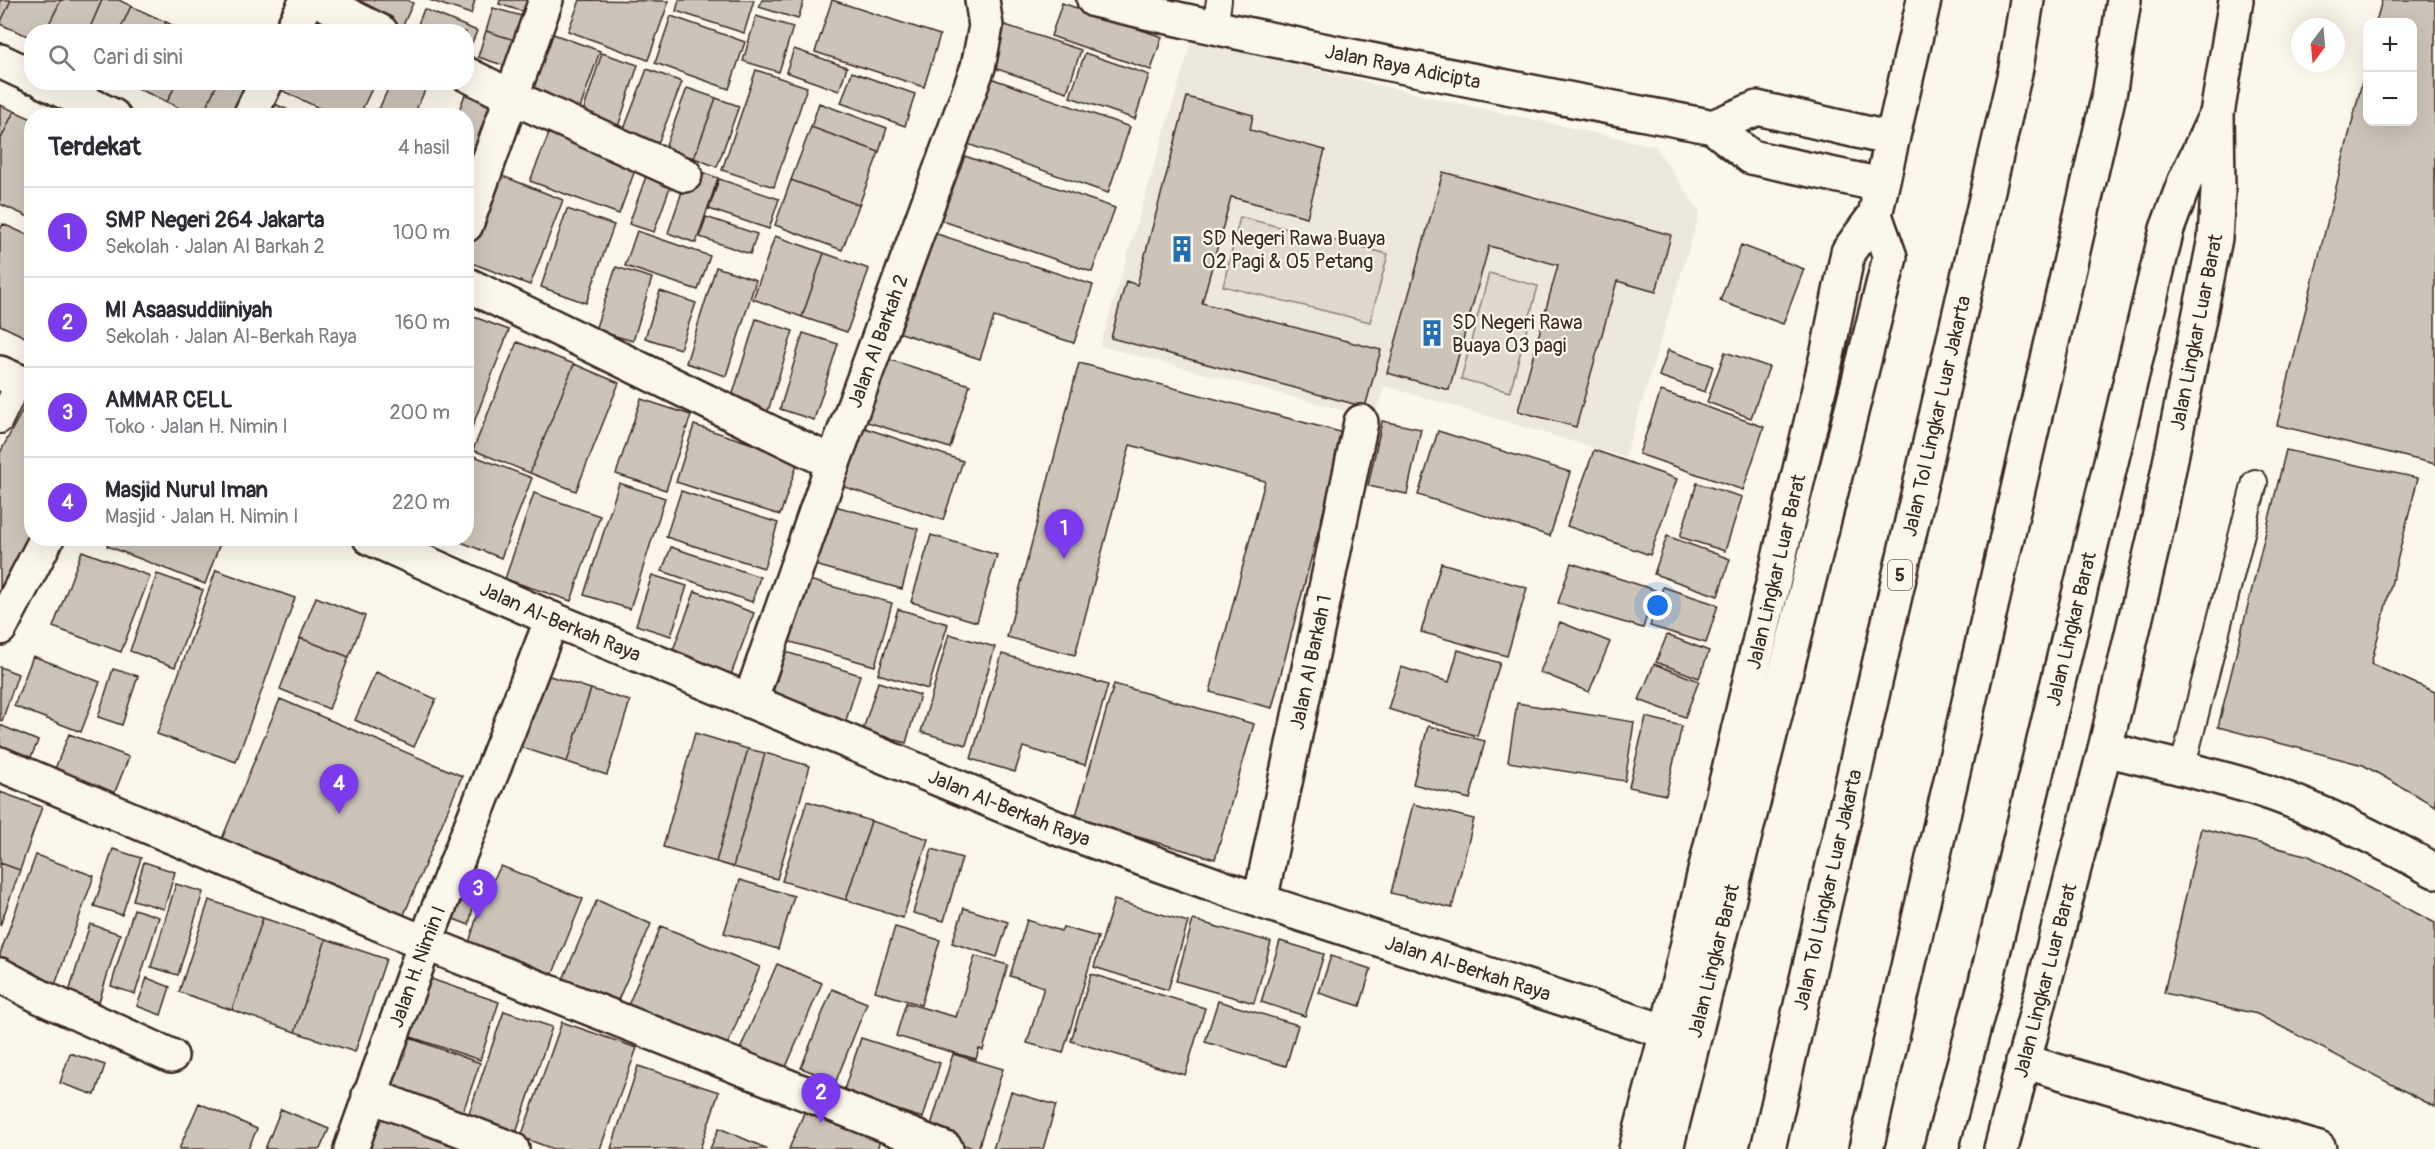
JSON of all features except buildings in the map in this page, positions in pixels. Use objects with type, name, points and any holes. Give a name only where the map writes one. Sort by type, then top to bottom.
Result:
[{"type":"main road","points":[[295,24],[307,0]]},
{"type":"main road","points":[[318,0],[365,24]]},
{"type":"main road","points":[[474,203],[546,0]]},
{"type":"main road","name":"Jalan Al Barkah 2","points":[[754,691],[833,463],[978,67],[986,26],[982,0]]},
{"type":"main road","name":"Jalan Raya Adicipta","points":[[1094,0],[1217,14],[1713,127],[1751,157],[1878,200]]},
{"type":"main road","name":"Jalan Lingkar Luar Barat","points":[[1636,1149],[1828,351],[1848,252],[1878,200],[1924,0]]},
{"type":"main road","name":"Jalan Tol Lingkar Luar Jakarta","points":[[1768,1149],[2016,68],[2027,0]]},
{"type":"main road","points":[[1866,1149],[2110,90],[2124,0]]},
{"type":"main road","name":"Jalan Lingkar Luar Barat","points":[[2001,1149],[2105,749],[2158,523],[2215,238],[2218,191],[2217,114],[2236,0]]},
{"type":"main road","points":[[0,61],[24,72]]},
{"type":"main road","points":[[474,78],[686,175]]},
{"type":"main road","points":[[61,90],[97,108]]},
{"type":"main road","points":[[254,108],[262,90]]},
{"type":"main road","points":[[1713,127],[1757,108],[1892,139]]},
{"type":"main road","name":"Jalan Lingkar Barat","points":[[1941,1149],[1988,975],[2167,230],[2185,181],[2217,114]]},
{"type":"main road","name":"Jalan Lingkar Barat","points":[[1666,1149],[1890,257],[1878,200]]},
{"type":"main road","points":[[474,288],[833,463]]},
{"type":"main road","name":"Jalan Al Barkah 1","points":[[1260,901],[1361,422]]},
{"type":"main road","points":[[0,628],[43,546]]},
{"type":"main road","name":"Jalan Al-Berkah Raya","points":[[388,546],[552,619],[754,691],[1057,828],[1260,901],[1666,1032]]},
{"type":"main road","name":"Jalan H. Nimin I","points":[[351,1149],[425,943],[552,619]]},
{"type":"main road","points":[[2105,749],[2253,788],[2315,810],[2397,849],[2435,871]]},
{"type":"main road","points":[[0,765],[425,943],[946,1149]]},
{"type":"main road","points":[[0,975],[41,997],[171,1056]]},
{"type":"main road","points":[[2023,1061],[2319,1149]]},
{"type":"main road","points":[[369,1095],[512,1149]]},
{"type":"lane","points":[[0,421],[17,380]]},
{"type":"lane","points":[[2182,769],[2255,482]]},
{"type":"shaded area","points":[[1192,40],[1434,98],[1655,146],[1700,212],[1625,457],[1385,386],[1373,418],[1100,346]]},
{"type":"shaded area","points":[[1240,217],[1388,254],[1370,322],[1223,286]]},
{"type":"shaded area","points":[[1489,273],[1538,286],[1510,392],[1461,379]]},
{"type":"place","name":"SD Negeri Rawa Buaya 02 Pagi & 05 Petang","points":[[1182,249]]},
{"type":"place","name":"SD Negeri Rawa Buaya 03 pagi","points":[[1432,333]]},
{"type":"place","name":"SMP Negeri 264 Jakarta","points":[[1064,559]]},
{"type":"place","name":"Masjid Nurul Iman","points":[[339,814]]},
{"type":"place","name":"AMMAR CELL","points":[[478,919]]},
{"type":"place","name":"MI Asaasuddiiniyah","points":[[821,1123]]}]
